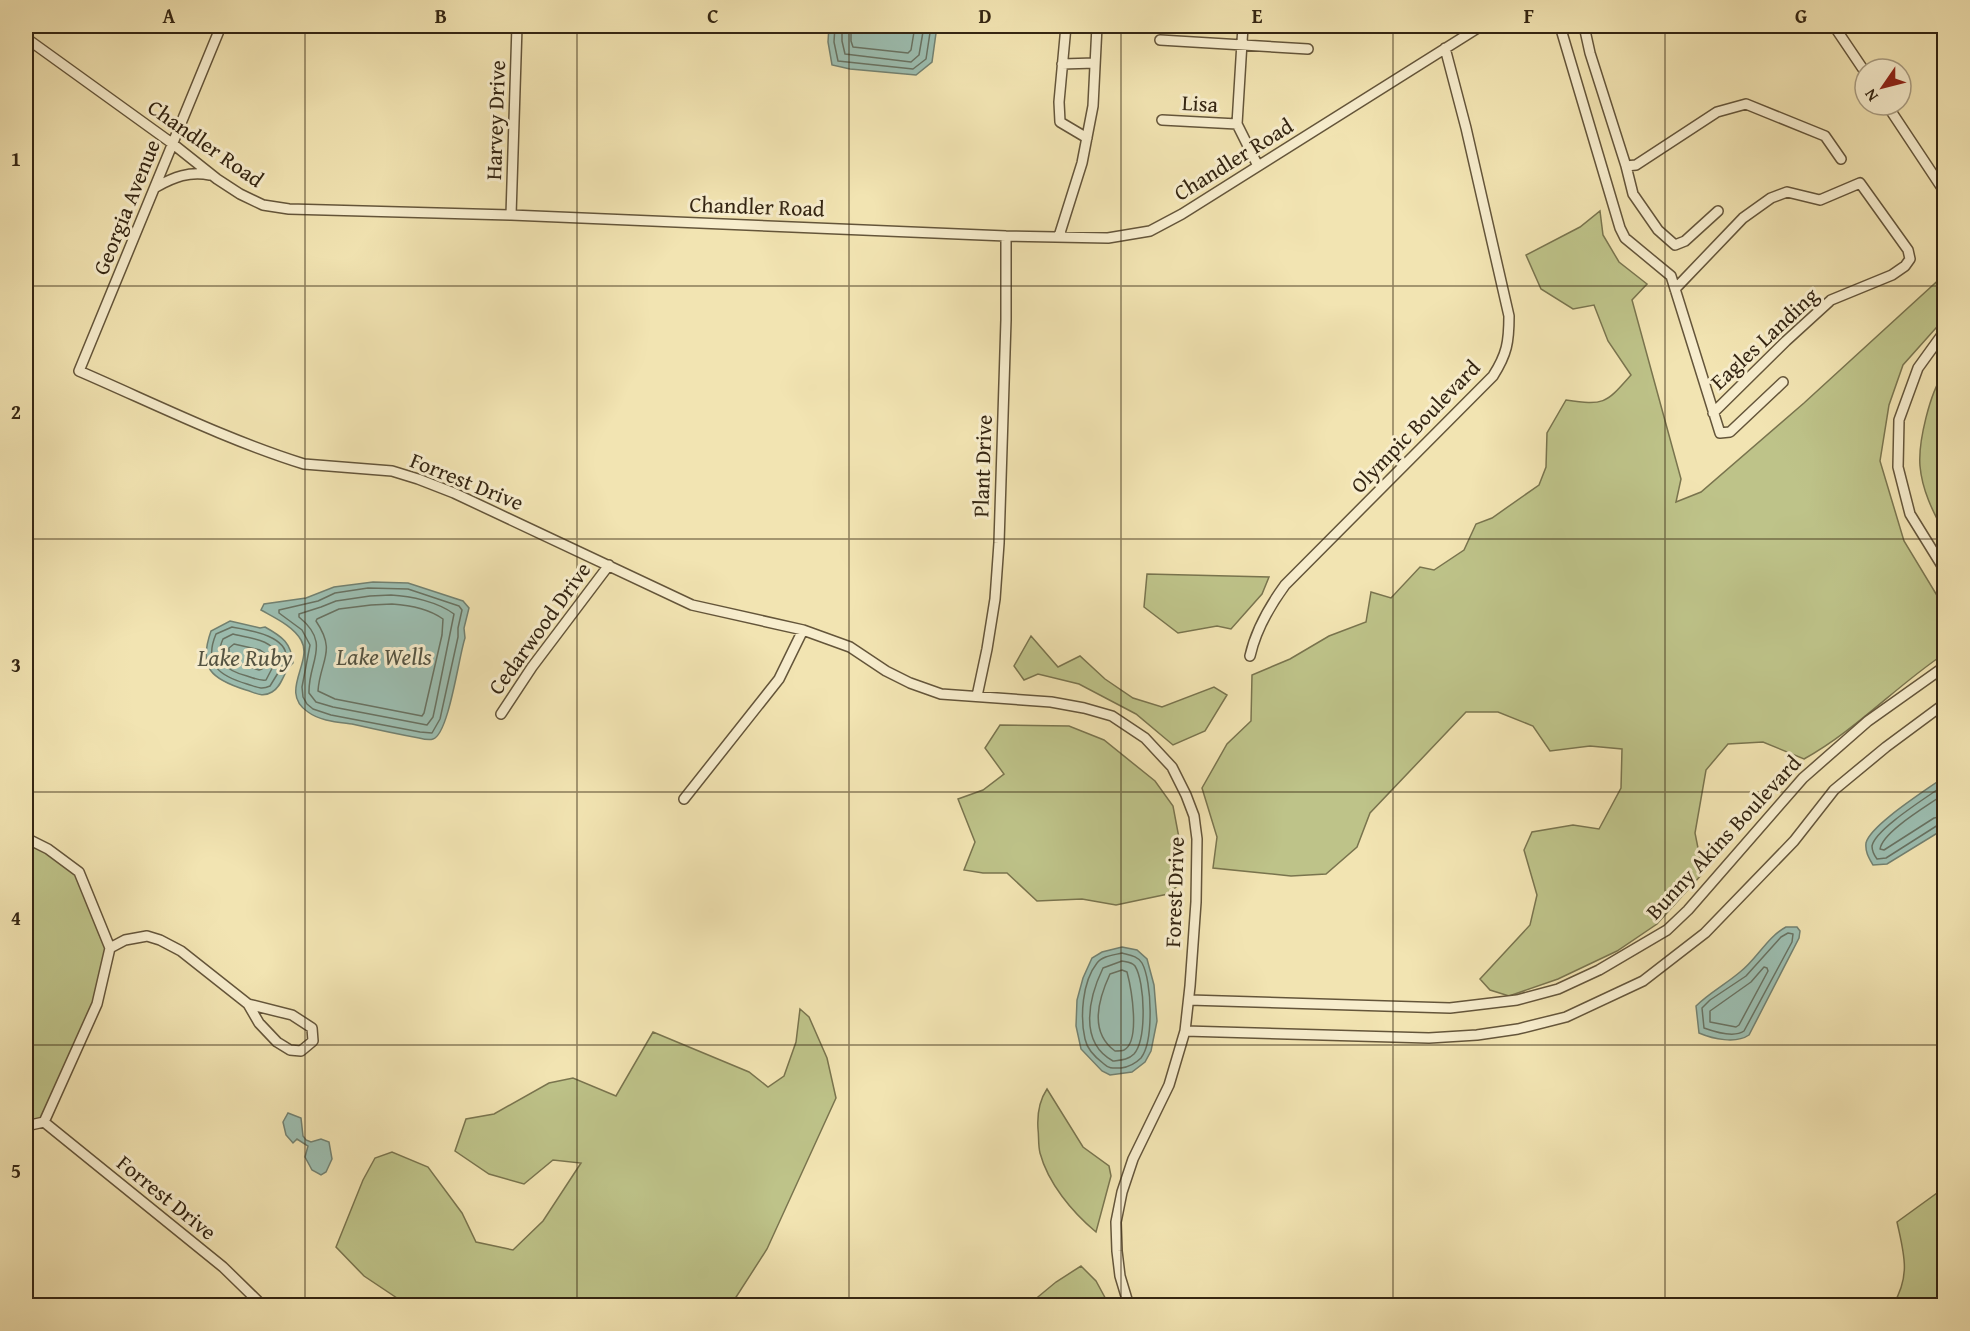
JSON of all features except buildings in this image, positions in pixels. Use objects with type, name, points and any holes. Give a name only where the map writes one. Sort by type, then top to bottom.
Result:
[{"type":"street","name":"Georgia Avenue","points":[[79,371],[221,26]]},
{"type":"street","name":"Harvey Drive","points":[[511,215],[517,26]]},
{"type":"street","points":[[1066,26],[1059,102],[1060,122],[1087,138]]},
{"type":"street","points":[[1059,236],[1082,163],[1093,106],[1096,26]]},
{"type":"street","points":[[1243,26],[1237,124],[1258,166]]},
{"type":"street","name":"Chandler Road","points":[[26,38],[173,144],[213,176],[240,194],[263,205],[302,211],[511,215],[1006,236],[1108,238],[1150,231],[1182,214],[1399,75],[1481,26]]},
{"type":"street","name":"Eagles Landing","points":[[1560,26],[1620,228],[1625,238],[1671,276],[1720,433],[1730,432],[1783,382]]},
{"type":"street","points":[[1584,26],[1633,194],[1658,230],[1675,245],[1685,241],[1718,211]]},
{"type":"street","points":[[1834,26],[1855,57]]},
{"type":"street","points":[[1160,40],[1308,49]]},
{"type":"street","name":"Olympic Boulevard","points":[[1250,656],[1254,640],[1268,608],[1285,585],[1493,376],[1504,359],[1509,343],[1509,316],[1466,128],[1445,48]]},
{"type":"street","points":[[1062,64],[1095,63]]},
{"type":"street","points":[[1626,166],[1636,165],[1717,112],[1746,104],[1825,136],[1841,159]]},
{"type":"street","points":[[1895,117],[1944,191]]},
{"type":"street","name":"Lisa","points":[[1162,120],[1237,124]]},
{"type":"street","points":[[156,187],[168,180],[188,174],[213,176]]},
{"type":"street","name":"Eagles Landing","points":[[1675,289],[1743,218],[1771,198],[1787,192],[1820,200],[1860,183],[1908,250],[1910,259],[1905,266],[1892,275],[1831,300],[1713,413]]},
{"type":"street","name":"Plant Drive","points":[[977,696],[995,599],[999,543],[1006,320],[1006,236]]},
{"type":"street","points":[[1944,332],[1917,368],[1899,420],[1898,467],[1910,514],[1944,569]]},
{"type":"street","name":"Forrest Drive","points":[[79,371],[260,450],[295,462],[392,471],[418,479],[454,493],[692,605],[803,630]]},
{"type":"street","name":"Cedarwood Drive","points":[[501,714],[532,667],[609,565]]},
{"type":"street","points":[[684,799],[778,679],[803,630]]},
{"type":"street","name":"Forest Drive","points":[[803,630],[850,647],[886,670],[941,694],[1051,702],[1112,716],[1145,738],[1172,767],[1186,795],[1194,816],[1197,839],[1196,902],[1189,1000],[1185,1031],[1169,1085],[1133,1160],[1122,1192],[1116,1222],[1120,1276],[1129,1305]]},
{"type":"street","name":"Bunny Akins Boulevard","points":[[1189,1000],[1450,1008],[1516,1000],[1558,989],[1599,970],[1667,930],[1688,910],[1803,778],[1868,721],[1944,667]]},
{"type":"street","points":[[1185,1031],[1429,1038],[1477,1035],[1518,1029],[1566,1017],[1643,981],[1705,933],[1794,841],[1834,790],[1886,747],[1944,704]]},
{"type":"street","points":[[26,838],[48,849],[79,872],[110,948],[97,1004],[44,1122],[26,1126]]},
{"type":"street","points":[[110,948],[125,940],[147,936],[160,940],[181,951],[248,1004],[259,1023],[277,1042],[290,1050],[301,1051],[313,1041],[312,1028],[292,1015],[248,1004]]},
{"type":"street","name":"Forrest Drive","points":[[44,1122],[223,1267],[263,1305]]},
{"type":"green space","points":[[1600,211],[1603,235],[1619,262],[1647,284],[1632,300],[1681,479],[1676,502],[1701,492],[1804,403],[1944,275],[1944,319],[1903,365],[1889,405],[1880,461],[1904,541],[1944,607],[1944,654],[1841,735],[1804,759],[1763,742],[1728,744],[1706,770],[1695,833],[1703,873],[1657,924],[1617,951],[1558,979],[1509,996],[1490,990],[1480,979],[1530,925],[1537,895],[1524,850],[1532,832],[1573,825],[1599,829],[1621,788],[1622,749],[1590,746],[1550,751],[1533,726],[1498,712],[1466,712],[1370,813],[1357,847],[1326,874],[1291,876],[1213,868],[1217,837],[1202,788],[1227,744],[1251,721],[1252,675],[1290,659],[1329,636],[1366,622],[1371,592],[1391,598],[1420,567],[1434,570],[1464,550],[1476,524],[1492,518],[1539,485],[1546,467],[1547,433],[1566,400],[1589,403],[1604,400],[1616,392],[1631,375],[1608,341],[1594,305],[1573,309],[1541,289],[1526,255],[1580,227]]},
{"type":"green space","points":[[1944,373],[1944,532],[1926,492],[1921,475],[1920,456],[1930,404]]},
{"type":"green space","points":[[1147,574],[1269,577],[1262,594],[1231,629],[1217,626],[1178,633],[1144,607]]},
{"type":"green space","points":[[1031,636],[1058,667],[1080,656],[1105,679],[1133,698],[1162,707],[1214,687],[1227,695],[1205,731],[1173,745],[1136,714],[1079,684],[1038,674],[1024,680],[1014,666]]},
{"type":"green space","points":[[1000,725],[1069,726],[1104,740],[1155,781],[1173,806],[1183,859],[1182,882],[1168,894],[1116,905],[1082,899],[1037,901],[1007,873],[964,870],[975,842],[958,799],[983,790],[1004,774],[985,748]]},
{"type":"green space","points":[[26,838],[79,872],[110,948],[97,1004],[44,1122],[26,1126]]},
{"type":"green space","points":[[800,1009],[809,1017],[827,1058],[836,1098],[767,1249],[731,1305],[406,1304],[364,1276],[336,1247],[363,1180],[375,1158],[392,1152],[428,1167],[462,1213],[476,1242],[513,1250],[543,1221],[581,1163],[553,1160],[524,1184],[489,1174],[455,1151],[466,1119],[494,1114],[549,1083],[573,1078],[616,1096],[653,1032],[749,1072],[768,1087],[784,1076],[796,1042]]},
{"type":"green space","points":[[1047,1089],[1083,1147],[1109,1166],[1111,1176],[1096,1232],[1062,1196],[1049,1175],[1040,1153],[1038,1118],[1040,1103]]},
{"type":"green space","points":[[1944,1188],[1944,1305],[1893,1305],[1899,1294],[1904,1274],[1904,1254],[1897,1222]]},
{"type":"green space","points":[[1081,1266],[1096,1281],[1109,1305],[1036,1305],[1033,1301],[1056,1282]]},
{"type":"water","points":[[829,26],[937,26],[932,62],[916,75],[850,69],[832,65],[828,42]]},
{"type":"water","name":"Lake Wells","points":[[373,582],[408,583],[463,601],[469,608],[464,628],[465,638],[449,709],[439,734],[433,739],[422,739],[329,721],[308,712],[300,704],[296,695],[304,649],[301,640],[289,626],[261,610],[264,604],[306,598],[334,587]]},
{"type":"water","name":"Lake Ruby","points":[[230,621],[260,628],[265,627],[288,645],[293,663],[279,686],[272,692],[265,695],[234,686],[210,670],[206,654],[211,631]]},
{"type":"water","points":[[1944,777],[1944,829],[1887,864],[1873,865],[1866,849],[1870,835],[1888,817]]},
{"type":"water","points":[[1786,927],[1797,927],[1800,931],[1799,938],[1749,1035],[1731,1040],[1718,1039],[1699,1033],[1696,1006],[1746,967],[1773,936]]},
{"type":"water","points":[[1122,947],[1137,950],[1147,959],[1154,985],[1157,1021],[1151,1051],[1145,1062],[1132,1072],[1110,1075],[1102,1071],[1081,1049],[1076,1026],[1077,1000],[1092,958],[1102,952]]},
{"type":"water","points":[[288,1113],[301,1118],[303,1136],[306,1140],[311,1142],[321,1139],[329,1142],[332,1159],[326,1172],[321,1175],[312,1170],[305,1157],[308,1146],[297,1139],[293,1143],[286,1135],[283,1122]]}]
